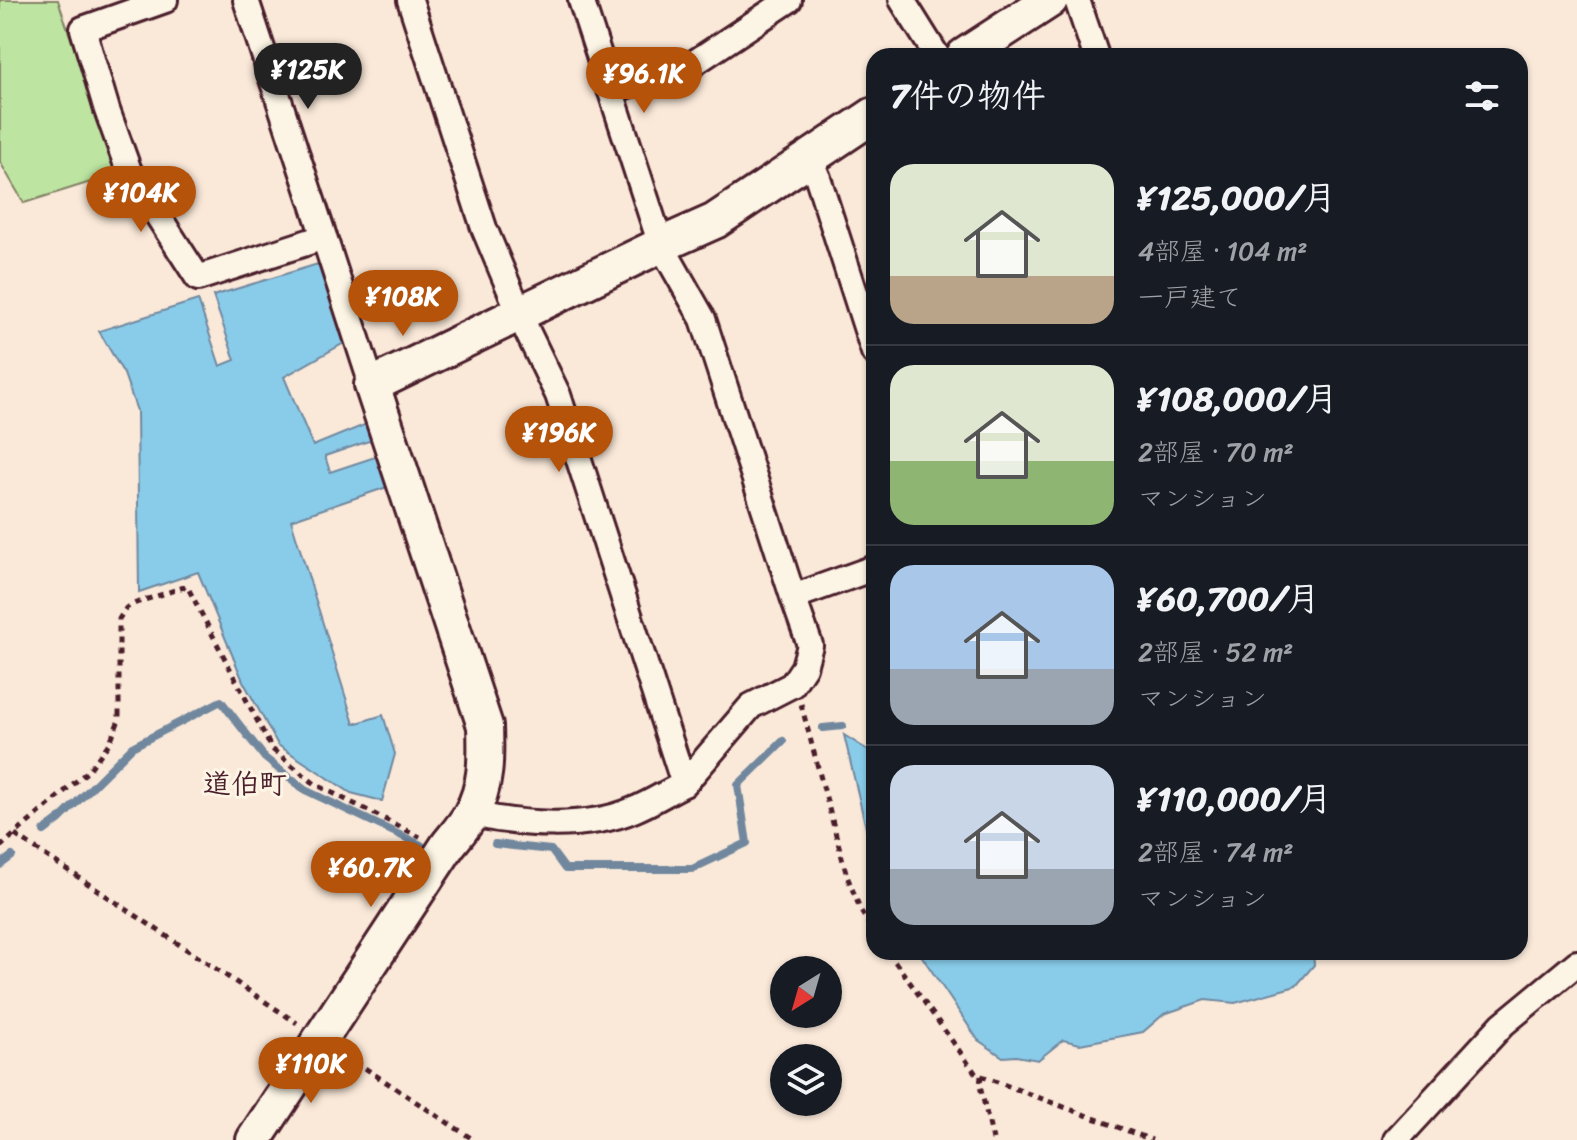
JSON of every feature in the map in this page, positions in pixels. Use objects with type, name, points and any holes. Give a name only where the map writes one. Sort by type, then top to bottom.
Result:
[{"type":"street","points":[[165,0],[83,29],[129,171],[198,278],[324,237]]},
{"type":"street","points":[[246,0],[485,726],[486,764],[483,785],[472,814],[448,845],[254,1140]]},
{"type":"street","points":[[410,0],[484,228],[558,395],[684,784]]},
{"type":"street","points":[[472,814],[501,821],[583,824],[631,811],[684,784],[751,706],[792,685],[804,667],[810,645],[703,319],[661,245],[581,0]]},
{"type":"street","points":[[610,90],[685,69],[789,0]]},
{"type":"street","points":[[902,0],[932,48]]},
{"type":"street","points":[[976,48],[1050,0]]},
{"type":"street","points":[[1077,0],[1093,48]]},
{"type":"street","points":[[372,385],[715,221],[866,120]]},
{"type":"street","points":[[809,158],[866,327]]},
{"type":"street","points":[[793,597],[866,571]]},
{"type":"street","points":[[1396,1140],[1503,1024],[1577,963]]},
{"type":"path","points":[[0,847],[88,771],[116,731],[119,720],[119,619],[126,608],[187,586],[272,749],[315,784],[418,836],[448,845]]},
{"type":"path","points":[[792,685],[803,706],[847,876],[866,919]]},
{"type":"path","points":[[15,835],[474,1140]]},
{"type":"path","points":[[894,960],[976,1074],[1152,1140]]},
{"type":"path","points":[[981,1076],[980,1086],[993,1140]]},
{"type":"green space","points":[[0,0],[58,0],[116,174],[24,203],[0,162]]},
{"type":"water","points":[[318,264],[344,343],[284,377],[313,446],[369,423],[375,439],[325,456],[330,472],[381,455],[390,486],[291,520],[354,724],[383,715],[395,754],[382,801],[351,793],[278,745],[243,681],[198,572],[139,592],[137,411],[124,374],[99,331],[198,300],[220,366],[235,360],[213,296]]},
{"type":"water","points":[[844,735],[866,749],[866,828]]},
{"type":"water","points":[[924,960],[1314,960],[1314,965],[1296,986],[1235,1003],[1205,1000],[1164,1014],[1143,1032],[1080,1044],[1063,1040],[1038,1060],[1003,1057],[978,1040]]},
{"type":"waterway","points":[[44,831],[132,747],[221,701],[265,758],[305,790],[421,845]]},
{"type":"waterway","points":[[823,728],[843,726]]},
{"type":"waterway","points":[[495,844],[551,850],[565,869],[692,869],[747,843],[738,785],[783,741]]},
{"type":"waterway","points":[[0,865],[12,856]]},
{"type":"district","name":"道伯町","points":[[245,783]]}]
